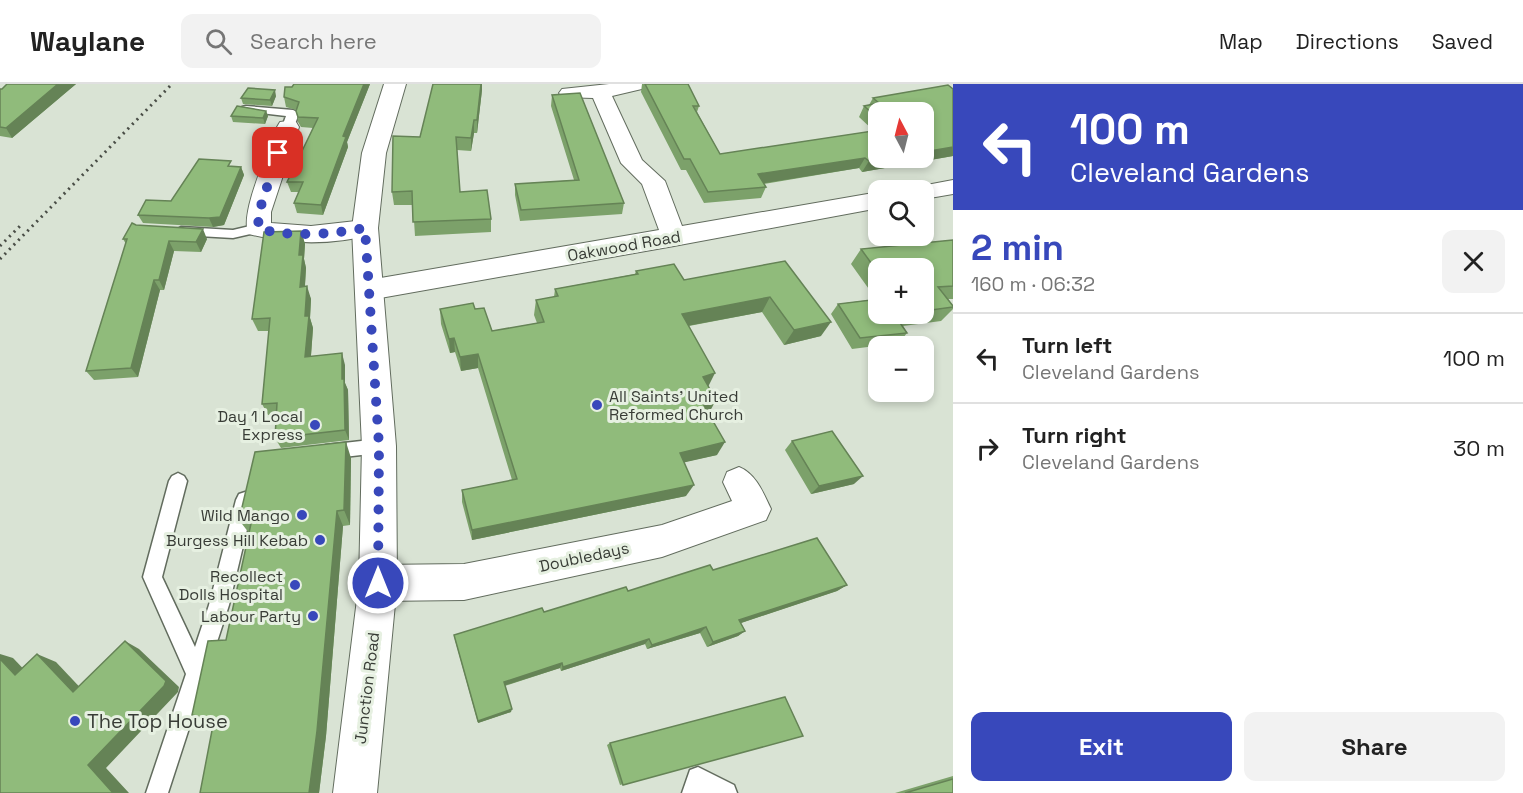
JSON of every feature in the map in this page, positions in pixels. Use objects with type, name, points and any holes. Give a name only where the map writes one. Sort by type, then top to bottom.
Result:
[{"type":"street","name":"Junction Road","points":[[355,793],[378,583],[379,446],[365,228],[374,153],[395,84]]},
{"type":"street","points":[[569,93],[600,92],[639,84]]},
{"type":"street","points":[[600,92],[632,163],[653,181],[674,238]]},
{"type":"street","points":[[288,127],[259,212],[258,228],[272,233],[350,231],[365,228]]},
{"type":"street","points":[[934,190],[953,187]]},
{"type":"street","name":"Oakwood Road","points":[[369,290],[868,202]]},
{"type":"street","name":"Doubledays","points":[[378,583],[464,582],[662,541],[754,509],[739,482]]},
{"type":"lane","points":[[245,109],[293,113],[288,127]]},
{"type":"lane","points":[[165,230],[233,234],[258,228]]},
{"type":"lane","points":[[312,453],[379,446]]},
{"type":"lane","points":[[178,481],[152,577],[196,672]]},
{"type":"lane","points":[[157,793],[219,605],[250,482]]},
{"type":"lane","points":[[693,793],[698,778],[726,793]]},
{"type":"building","points":[[7,84],[58,84],[6,128],[0,127],[0,89]]},
{"type":"building","points":[[294,84],[364,84],[343,136],[346,137],[321,205],[294,203],[303,182],[287,182],[318,118],[298,117],[296,111],[299,102],[284,97],[285,87],[292,87]]},
{"type":"building","points":[[433,84],[481,84],[477,120],[474,120],[471,138],[456,137],[460,192],[487,190],[491,219],[413,222],[412,191],[392,192],[393,136],[420,137]]},
{"type":"building","points":[[645,84],[688,84],[699,106],[693,106],[720,154],[868,132],[868,160],[865,158],[758,174],[766,187],[708,192],[690,159],[684,159]]},
{"type":"building","points":[[948,85],[953,89],[953,147],[934,150],[934,102],[878,102],[873,98]]},
{"type":"building","points":[[248,88],[275,90],[270,100],[241,98]]},
{"type":"building","points":[[580,93],[624,203],[521,210],[515,184],[579,180],[552,95]]},
{"type":"building","points":[[237,106],[266,111],[263,118],[231,116]]},
{"type":"building","points":[[199,159],[231,161],[228,166],[241,167],[220,217],[138,215],[146,200],[171,201]]},
{"type":"building","points":[[132,223],[203,229],[196,242],[169,241],[159,280],[154,280],[131,368],[86,371],[127,239],[123,239]]},
{"type":"building","points":[[301,231],[299,255],[303,255],[300,287],[307,286],[305,316],[309,316],[305,357],[342,353],[345,430],[275,438],[277,403],[262,404],[270,318],[252,319],[264,232]]},
{"type":"building","points":[[953,240],[953,286],[938,287],[953,307],[934,310],[934,258],[868,259],[861,249],[934,246],[934,242]]},
{"type":"building","points":[[785,261],[831,322],[794,330],[770,297],[682,314],[715,373],[703,377],[716,400],[702,402],[725,442],[680,453],[694,485],[472,530],[462,490],[517,479],[478,354],[460,357],[454,338],[449,339],[440,309],[473,303],[475,309],[484,308],[492,331],[544,322],[536,300],[558,296],[555,289],[638,274],[636,271],[674,264],[684,280]]},
{"type":"building","points":[[868,300],[868,324],[901,324],[907,333],[860,338],[838,304]]},
{"type":"building","points":[[832,431],[863,476],[819,486],[792,441]]},
{"type":"building","points":[[346,442],[344,510],[337,511],[317,731],[309,793],[200,793],[214,720],[192,715],[208,641],[226,640],[252,519],[239,520],[255,452]]},
{"type":"building","points":[[817,538],[847,585],[739,620],[745,631],[713,642],[706,627],[652,645],[649,639],[563,667],[562,663],[504,682],[512,709],[478,721],[454,635],[542,608],[544,612],[626,587],[628,591],[710,565],[713,570]]},
{"type":"building","name":"The Top House","points":[[125,641],[166,681],[164,686],[88,765],[113,793],[0,793],[0,659],[15,675],[37,654],[73,692]]},
{"type":"building","points":[[785,697],[803,736],[623,785],[610,743]]},
{"type":"building","points":[[953,779],[953,793],[905,793]]},
{"type":"railway","points":[[0,259],[172,84]]},
{"type":"railway","points":[[0,246],[23,223]]},
{"type":"place","name":"All Saints' United Reformed Church","points":[[597,405]]},
{"type":"place","name":"Day 1 Local Express","points":[[315,425]]},
{"type":"place","name":"Wild Mango","points":[[302,515]]},
{"type":"place","name":"Burgess Hill Kebab","points":[[320,540]]},
{"type":"place","name":"Recollect Dolls Hospital","points":[[295,585]]},
{"type":"place","name":"Labour Party","points":[[313,616]]},
{"type":"place","name":"The Top House","points":[[75,721]]},
{"type":"route","points":[[278,153],[259,212],[258,228],[272,233],[350,231],[365,228],[379,446],[378,583]]}]
